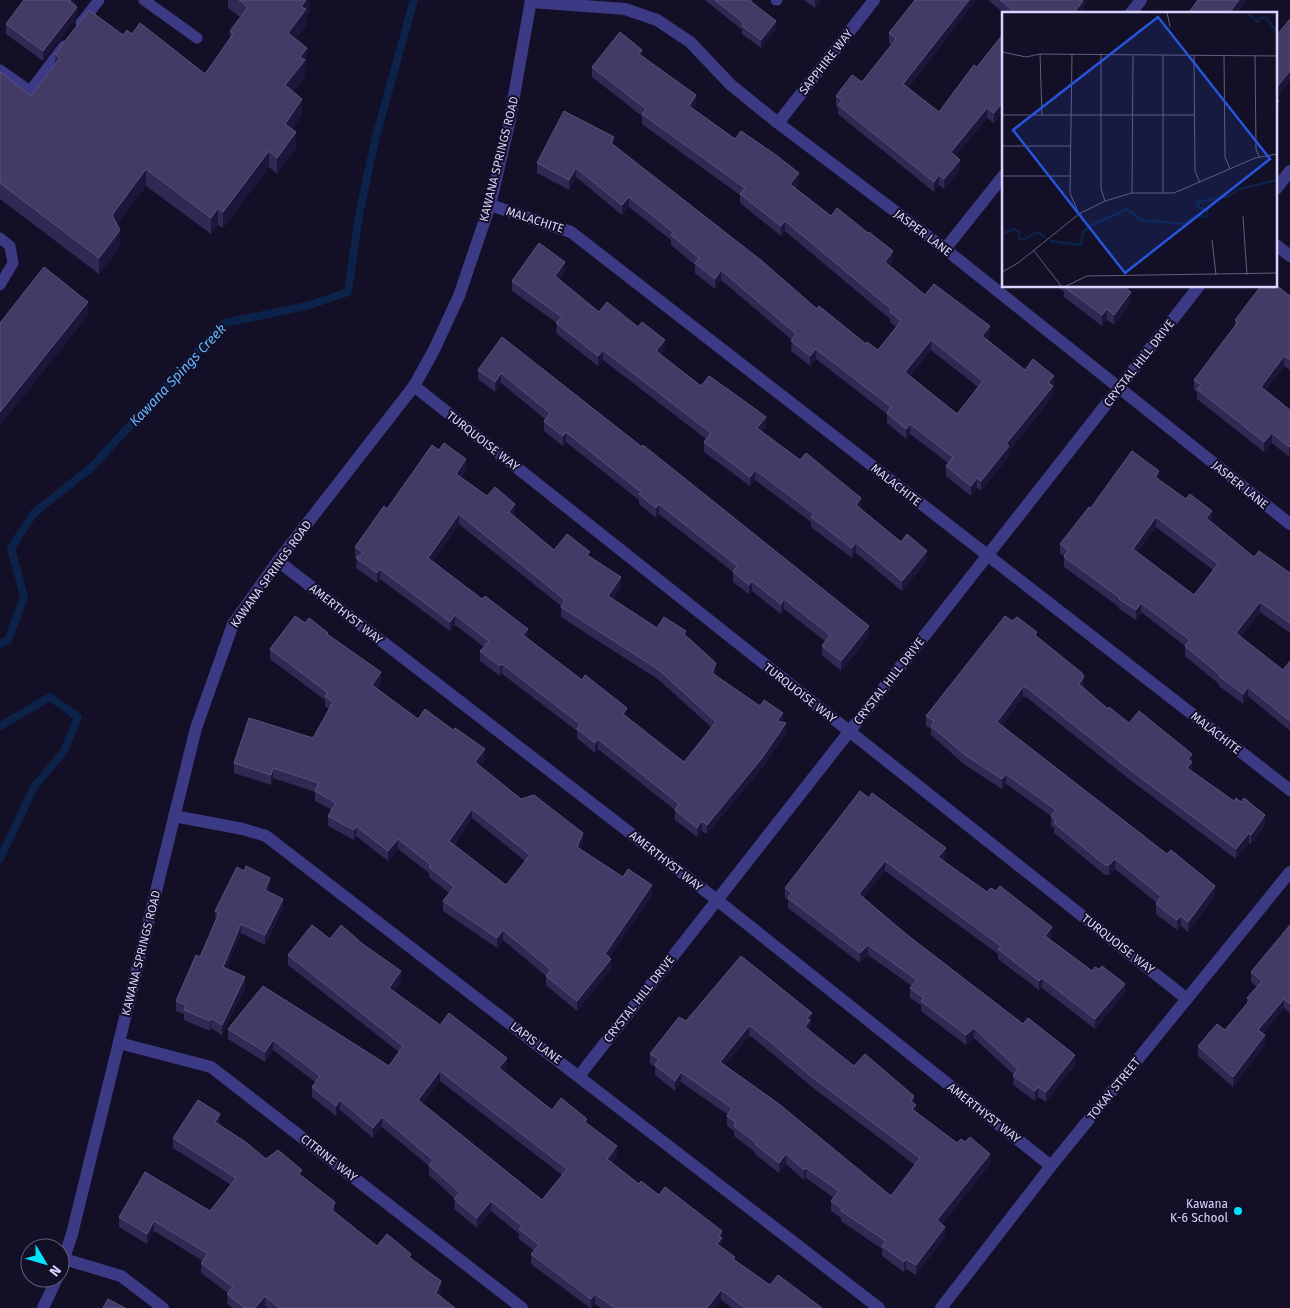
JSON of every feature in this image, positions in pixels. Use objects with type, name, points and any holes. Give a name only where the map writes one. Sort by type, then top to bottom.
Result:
[{"type":"street","name":"SAPPHIRE WAY","points":[[778,123],[874,0]]},
{"type":"street","points":[[1132,12],[1141,0]]},
{"type":"street","name":"JASPER LANE","points":[[531,1],[625,9],[657,20],[690,42],[731,85],[778,123],[945,250],[1290,524]]},
{"type":"street","name":"KAWANA SPRINGS ROAD","points":[[70,1240],[196,728],[233,624],[278,561],[414,386],[459,296],[490,205],[509,124],[531,1]]},
{"type":"street","points":[[1278,186],[1290,171]]},
{"type":"street","points":[[945,250],[1002,178]]},
{"type":"street","name":"MALACHITE","points":[[490,205],[571,232],[1290,790]]},
{"type":"street","points":[[1278,247],[1290,256]]},
{"type":"street","name":"CRYSTAL HILL DRIVE","points":[[579,1076],[1197,288]]},
{"type":"street","name":"TURQUOISE WAY","points":[[414,386],[1187,999]]},
{"type":"street","name":"AMERTHYST WAY","points":[[278,561],[717,900],[1051,1166]]},
{"type":"street","name":"LAPIS LANE","points":[[174,816],[242,828],[266,836],[879,1308]]},
{"type":"street","name":"TOKAY STREET","points":[[941,1308],[1051,1166],[1290,872]]},
{"type":"street","name":"CITRINE WAY","points":[[119,1043],[211,1067],[522,1308]]},
{"type":"street","points":[[70,1266],[121,1276],[163,1308]]},
{"type":"street","points":[[43,1308],[52,1288]]},
{"type":"lane","points":[[0,70],[30,91],[99,0]]},
{"type":"lane","points":[[144,0],[196,38]]},
{"type":"lane","points":[[0,238],[10,246],[13,263],[0,286]]},
{"type":"building","points":[[24,0],[71,0],[77,7],[43,51],[6,24]]},
{"type":"building","points":[[239,0],[306,0],[301,7],[306,9],[288,33],[307,48],[300,57],[305,60],[285,85],[302,99],[285,124],[296,132],[277,158],[269,151],[223,212],[218,208],[211,218],[146,169],[112,215],[120,230],[99,258],[0,183],[0,72],[31,96],[60,58],[55,54],[89,10],[123,35],[127,30],[132,34],[140,23],[205,74],[233,34],[230,31],[248,7]]},
{"type":"building","points":[[715,0],[749,0],[776,21],[761,40],[742,26],[744,23]]},
{"type":"building","points":[[915,0],[969,0],[903,84],[939,112],[974,65],[977,67],[1002,36],[1002,103],[994,113],[987,108],[951,152],[960,160],[944,179],[939,175],[934,182],[838,105],[842,100],[836,96],[852,75],[862,82],[896,39],[889,33]]},
{"type":"building","points":[[1000,0],[1083,1],[1075,12],[1015,12]]},
{"type":"building","points":[[1198,0],[1239,0],[1230,12],[1189,12]]},
{"type":"building","points":[[1290,19],[1290,71],[1278,86],[1278,34]]},
{"type":"building","points":[[620,32],[642,50],[639,54],[696,95],[689,106],[735,139],[741,131],[776,155],[799,173],[790,184],[831,216],[837,208],[893,251],[885,262],[925,295],[934,284],[990,326],[982,336],[1025,370],[1033,359],[1054,376],[1048,383],[1053,386],[1006,444],[1009,446],[981,481],[977,478],[971,486],[946,466],[953,457],[910,424],[906,429],[887,413],[891,407],[816,349],[810,356],[791,341],[796,334],[721,270],[715,279],[695,263],[699,258],[671,235],[673,232],[629,197],[622,205],[576,168],[569,180],[537,163],[564,111],[614,137],[611,143],[762,261],[817,309],[819,306],[866,344],[867,342],[878,350],[901,321],[890,312],[891,309],[785,221],[781,226],[740,194],[745,188],[642,114],[646,109],[592,67]],"holes":[[[931,340],[983,381],[957,414],[905,372]]]},
{"type":"building","points":[[539,243],[565,262],[555,276],[599,312],[607,302],[638,327],[642,322],[665,340],[656,351],[701,386],[709,376],[743,400],[766,417],[757,428],[800,460],[806,453],[861,498],[856,505],[901,542],[907,534],[927,551],[902,581],[856,543],[852,548],[811,517],[814,514],[755,470],[750,477],[704,442],[711,433],[603,350],[598,356],[556,323],[562,317],[512,281]]},
{"type":"building","points":[[44,267],[88,302],[0,412],[0,323]]},
{"type":"building","points":[[1278,287],[1290,296],[1290,360],[1284,356],[1261,387],[1290,410],[1289,447],[1272,433],[1264,442],[1197,389],[1201,385],[1194,380],[1238,322],[1235,320],[1259,288],[1273,289]]},
{"type":"building","points":[[1065,288],[1126,288],[1131,292],[1114,315],[1107,309],[1102,315]]},
{"type":"building","points":[[502,337],[642,447],[643,445],[869,626],[841,661],[822,646],[830,635],[784,599],[781,604],[752,581],[749,585],[733,572],[737,566],[659,504],[656,508],[639,494],[641,492],[566,432],[563,436],[544,421],[550,413],[501,373],[495,382],[478,370]]},
{"type":"building","points":[[444,443],[466,459],[456,474],[487,496],[495,487],[515,504],[509,512],[554,550],[567,534],[590,552],[587,555],[621,577],[608,596],[657,628],[664,617],[686,631],[684,634],[716,663],[712,673],[760,706],[764,700],[783,713],[777,721],[786,723],[762,758],[707,825],[702,821],[697,828],[675,810],[679,804],[598,739],[595,743],[577,729],[580,724],[502,664],[500,666],[480,651],[489,641],[455,615],[450,622],[380,569],[377,573],[356,558],[363,553],[355,547],[384,506],[387,509],[432,445],[439,450]],"holes":[[[459,514],[565,600],[561,607],[659,670],[716,722],[684,762],[623,714],[627,708],[585,675],[582,680],[523,635],[528,629],[485,596],[482,599],[428,558]]]},
{"type":"building","points":[[1132,451],[1159,471],[1155,477],[1186,499],[1190,494],[1212,511],[1206,518],[1254,557],[1259,551],[1290,573],[1290,623],[1260,602],[1236,633],[1283,670],[1290,661],[1290,721],[1248,687],[1243,694],[1219,676],[1185,646],[1190,640],[1141,603],[1136,610],[1064,557],[1068,550],[1060,544],[1089,507],[1090,509]],"holes":[[[1156,517],[1218,564],[1194,595],[1133,549]]]},
{"type":"building","points":[[295,616],[305,623],[309,618],[327,634],[381,672],[372,685],[418,719],[425,709],[453,730],[455,728],[485,749],[475,762],[521,799],[534,795],[583,833],[577,847],[623,877],[628,869],[652,885],[605,954],[611,959],[577,1001],[546,976],[551,970],[503,930],[497,938],[443,901],[454,887],[429,867],[431,865],[398,839],[388,851],[356,826],[354,830],[328,816],[336,803],[315,791],[319,783],[273,768],[271,775],[234,763],[249,718],[313,738],[333,702],[325,696],[328,693],[270,649]],"holes":[[[472,809],[530,855],[506,885],[449,841]]]},
{"type":"building","points":[[1005,616],[1012,621],[1017,617],[1037,632],[1035,635],[1082,673],[1084,677],[1079,684],[1108,709],[1109,707],[1129,723],[1139,711],[1192,754],[1188,759],[1192,762],[1187,768],[1234,801],[1236,798],[1241,802],[1244,798],[1265,815],[1251,835],[1249,833],[1236,849],[1129,769],[1026,687],[1023,687],[997,722],[1167,854],[1171,850],[1215,886],[1188,922],[1181,916],[1177,920],[1156,904],[1161,896],[1115,859],[1109,865],[1105,865],[1054,823],[1056,820],[1051,816],[1056,810],[1006,774],[1002,779],[965,755],[931,726],[934,721],[926,716]]},
{"type":"building","points":[[860,791],[869,798],[872,793],[946,848],[938,857],[987,892],[991,888],[996,891],[1000,886],[1052,927],[1045,936],[1092,971],[1095,967],[1099,969],[1102,966],[1125,984],[1095,1019],[1042,978],[1039,981],[998,949],[1001,946],[885,861],[859,894],[906,934],[1023,1024],[1028,1018],[1075,1055],[1046,1092],[1038,1087],[1035,1091],[1013,1076],[1018,1069],[974,1028],[966,1035],[921,1001],[924,998],[910,988],[917,980],[868,945],[860,953],[788,898],[792,893],[785,888]]},
{"type":"building","points":[[246,866],[270,878],[265,890],[283,899],[265,935],[241,924],[223,967],[245,977],[222,1025],[211,1018],[210,1021],[184,1010],[186,1005],[176,1001],[196,955],[200,957],[219,913],[215,911],[237,867],[244,871]]},
{"type":"building","points":[[312,925],[330,939],[341,925],[364,945],[401,971],[389,988],[440,1025],[449,1013],[507,1058],[499,1068],[520,1085],[552,1110],[561,1098],[587,1119],[585,1122],[617,1146],[607,1159],[639,1184],[641,1181],[659,1195],[665,1187],[722,1231],[719,1236],[722,1238],[717,1244],[735,1257],[733,1259],[770,1285],[778,1275],[822,1308],[745,1308],[721,1290],[707,1308],[615,1308],[595,1294],[591,1299],[531,1254],[539,1245],[519,1229],[522,1226],[491,1201],[477,1218],[454,1199],[460,1193],[429,1165],[433,1160],[382,1117],[373,1128],[340,1100],[336,1106],[312,1087],[320,1076],[273,1040],[265,1052],[228,1029],[263,986],[389,1066],[403,1046],[288,955]],"holes":[[[440,1071],[567,1169],[542,1200],[418,1100]]]},
{"type":"building","points":[[1290,925],[1290,1004],[1284,999],[1258,1030],[1265,1035],[1233,1077],[1198,1046],[1217,1024],[1225,1030],[1250,1000],[1247,998],[1262,981],[1251,972]]},
{"type":"building","points":[[741,956],[812,1013],[807,1018],[810,1020],[805,1027],[854,1066],[865,1054],[914,1096],[911,1101],[916,1105],[912,1109],[957,1143],[961,1139],[965,1142],[970,1137],[990,1154],[937,1220],[945,1227],[916,1265],[906,1259],[904,1262],[882,1246],[886,1241],[841,1211],[842,1209],[831,1201],[839,1191],[806,1168],[804,1170],[786,1154],[779,1163],[755,1144],[734,1126],[736,1123],[727,1116],[732,1108],[681,1072],[675,1081],[655,1065],[659,1059],[650,1054],[679,1017],[686,1021]],"holes":[[[749,1026],[812,1077],[920,1158],[891,1196],[779,1104],[720,1062]]]},
{"type":"building","points":[[198,1100],[220,1114],[215,1122],[247,1143],[266,1159],[278,1150],[302,1170],[299,1174],[335,1202],[332,1210],[377,1246],[387,1234],[411,1254],[409,1257],[441,1281],[436,1293],[455,1308],[279,1308],[265,1296],[255,1308],[245,1308],[227,1294],[233,1287],[201,1263],[208,1254],[154,1221],[147,1234],[119,1217],[145,1172],[210,1211],[236,1178],[173,1138]]},
{"type":"building","points":[[108,1299],[125,1308],[103,1308]]},
{"type":"waterway","name":"Kawana Spings Creek","points":[[0,644],[8,640],[24,597],[11,548],[34,513],[91,468],[224,323],[307,306],[348,292],[359,215],[376,136],[414,0]]},
{"type":"waterway","name":"Kawana Spings Creek","points":[[0,726],[50,697],[78,717],[64,751],[34,787],[0,859]]},
{"type":"place","name":"Kawana K-6 School","points":[[1238,1211]]}]
